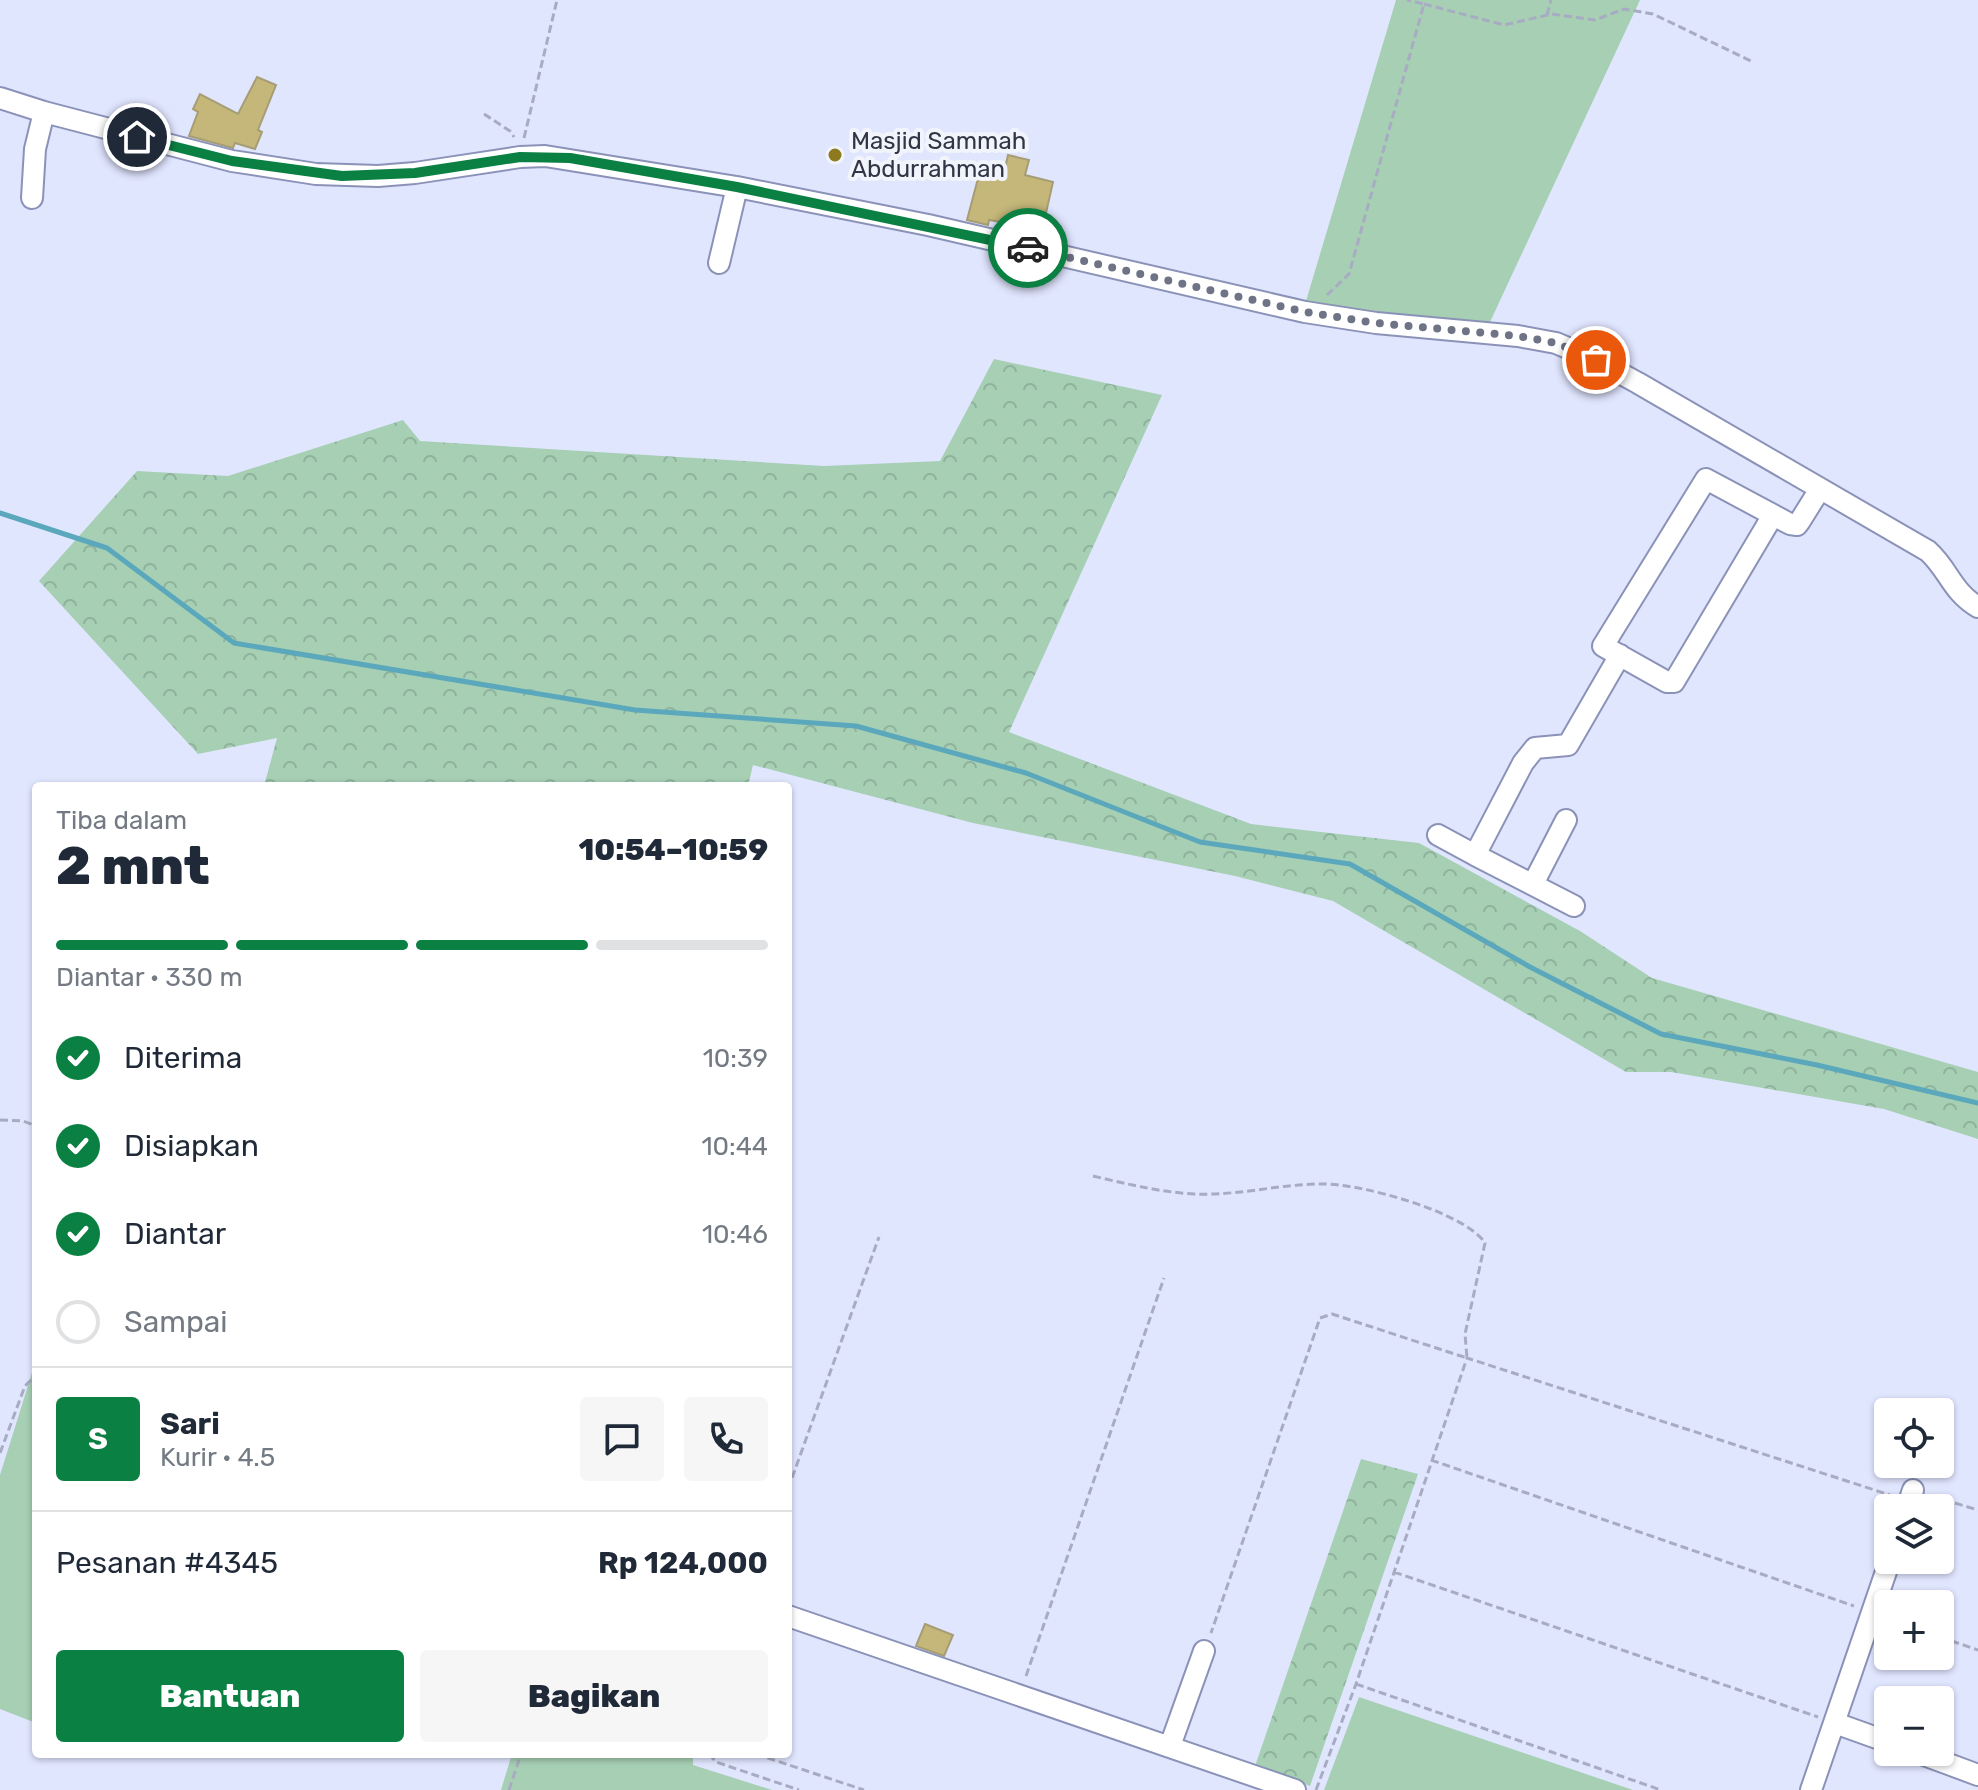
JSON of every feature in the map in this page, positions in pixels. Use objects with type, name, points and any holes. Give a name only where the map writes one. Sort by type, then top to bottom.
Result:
[{"type":"street","points":[[0,98],[232,161],[316,174],[378,176],[415,173],[520,154],[570,158],[928,225],[1305,312],[1556,343],[1624,376],[1928,551],[1937,559],[1958,593],[1978,607]]},
{"type":"street","points":[[32,198],[35,149],[44,112]]},
{"type":"street","points":[[719,263],[737,187]]},
{"type":"street","points":[[1773,515],[1674,682],[1667,682],[1603,646],[1706,479],[1797,525],[1820,489]]},
{"type":"street","points":[[1475,855],[1523,763],[1535,748],[1568,745],[1620,655]]},
{"type":"street","points":[[1533,884],[1566,820]]},
{"type":"street","points":[[1438,835],[1574,906]]},
{"type":"street","points":[[1811,1790],[1886,1574]]},
{"type":"street","points":[[792,1617],[1295,1790]]},
{"type":"street","points":[[1170,1746],[1204,1651]]},
{"type":"street","points":[[1835,1723],[1874,1737]]},
{"type":"street","points":[[1954,1766],[1978,1775]]},
{"type":"path","points":[[520,154],[557,0]]},
{"type":"path","points":[[1407,0],[1504,25],[1547,15],[1595,20],[1624,9],[1653,14],[1751,61]]},
{"type":"path","points":[[1547,15],[1551,0]]},
{"type":"path","points":[[1305,312],[1349,274],[1424,4]]},
{"type":"path","points":[[484,114],[510,131],[520,154]]},
{"type":"path","points":[[0,1120],[32,1124]]},
{"type":"path","points":[[1093,1176],[1151,1190],[1197,1194],[1324,1184],[1376,1192],[1429,1207],[1479,1233],[1485,1243],[1465,1334],[1467,1358],[1356,1684],[1316,1790]]},
{"type":"path","points":[[792,1478],[879,1237]]},
{"type":"path","points":[[1020,1695],[1164,1278]]},
{"type":"path","points":[[1204,1651],[1320,1318],[1332,1314],[1890,1494]]},
{"type":"path","points":[[0,1453],[25,1386],[32,1379]]},
{"type":"path","points":[[1431,1460],[1873,1613]]},
{"type":"path","points":[[1954,1507],[1978,1510]]},
{"type":"path","points":[[1394,1572],[1835,1723]]},
{"type":"path","points":[[1954,1642],[1978,1650]]},
{"type":"path","points":[[1356,1684],[1661,1790]]},
{"type":"path","points":[[509,1790],[520,1758]]},
{"type":"path","points":[[712,1758],[716,1762],[799,1790]]},
{"type":"path","points":[[768,1758],[864,1790]]},
{"type":"green space","points":[[1396,0],[1640,0],[1490,322],[1393,318],[1306,301]]},
{"type":"green space","points":[[994,359],[1162,395],[1009,732],[1251,824],[1419,843],[1580,931],[1652,978],[1978,1072],[1978,1139],[1884,1109],[1671,1072],[1626,1072],[1333,901],[1235,876],[973,823],[753,765],[749,782],[265,782],[277,738],[198,754],[39,581],[137,471],[228,476],[403,420],[420,441],[824,466],[940,461]]},
{"type":"green space","points":[[32,1373],[32,1721],[0,1709],[0,1475]]},
{"type":"green space","points":[[1361,1459],[1418,1474],[1310,1786],[1255,1766]]},
{"type":"green space","points":[[1359,1697],[1633,1790],[1324,1790]]},
{"type":"green space","points":[[511,1758],[693,1758],[693,1765],[772,1790],[501,1790]]},
{"type":"building","points":[[257,77],[276,85],[258,130],[262,132],[255,149],[235,143],[233,148],[189,136],[198,112],[193,109],[200,94],[238,114]]},
{"type":"building","points":[[1008,155],[1029,160],[1025,175],[1053,182],[1043,226],[1036,224],[1035,228],[989,220],[988,225],[967,220],[981,167],[1004,173]]},
{"type":"building","points":[[925,1624],[953,1635],[944,1656],[916,1646]]},
{"type":"waterway","points":[[0,513],[107,548],[234,643],[635,710],[856,726],[1026,773],[1200,842],[1350,864],[1530,967],[1661,1034],[1817,1065],[1978,1103]]},
{"type":"way so far","points":[[1028,248],[1305,312],[1376,323],[1518,336],[1556,343],[1596,360]]},
{"type":"place","name":"Masjid Sammah Abdurrahman","points":[[835,155]]},
{"type":"route","points":[[137,137],[232,161],[342,176],[415,173],[520,157],[570,158],[737,187],[1028,248]]}]
